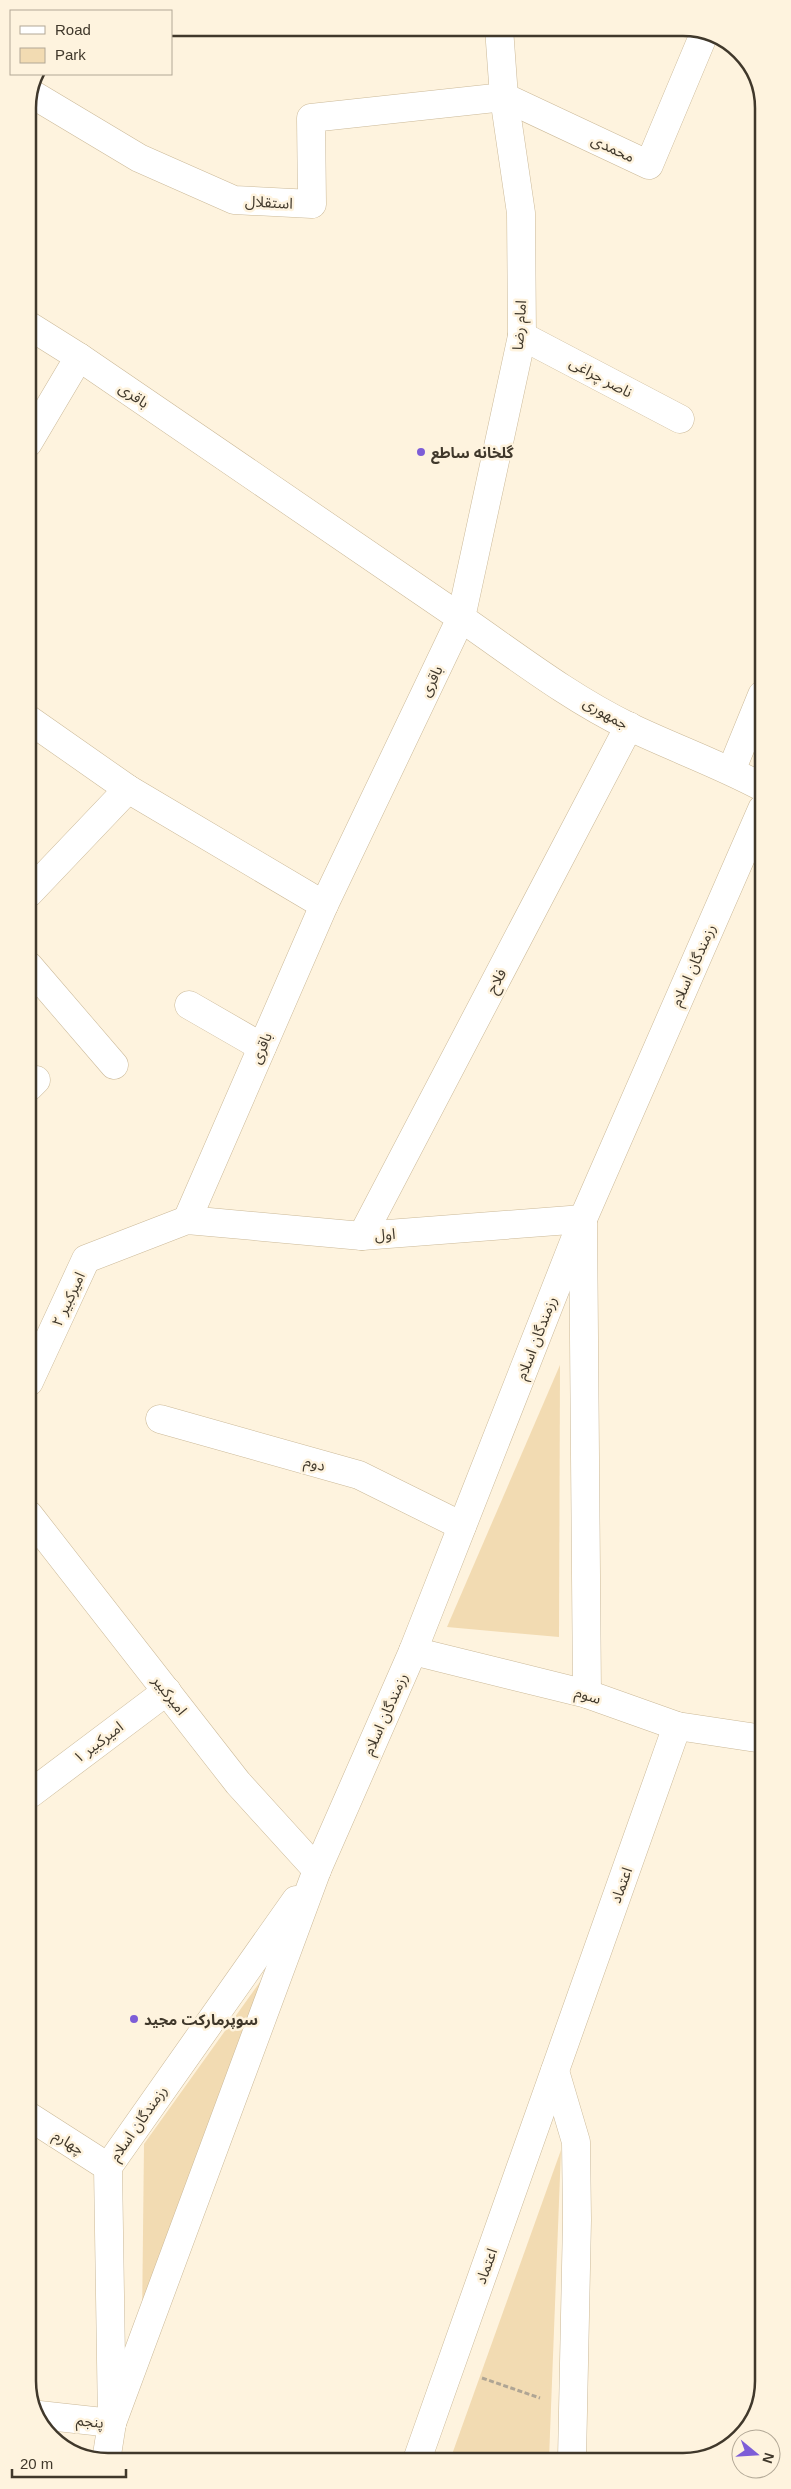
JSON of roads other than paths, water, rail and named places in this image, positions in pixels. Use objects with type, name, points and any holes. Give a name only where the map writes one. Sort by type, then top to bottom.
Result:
[{"type":"street","name":"امام رضا","points":[[461,618],[522,336],[521,213],[504,97],[500,36]]},
{"type":"street","name":"محمدی","points":[[504,97],[649,165],[702,39]]},
{"type":"street","name":"استقلال","points":[[38,97],[139,158],[234,200],[312,204],[310,118],[504,97]]},
{"type":"street","name":"باقری","points":[[36,330],[79,357],[461,618],[324,905],[187,1220]]},
{"type":"street","name":"ناصر چراغی","points":[[522,336],[680,419]]},
{"type":"street","points":[[36,430],[79,357]]},
{"type":"street","name":"جمهوری","points":[[461,618],[550,681],[629,726],[755,783]]},
{"type":"street","points":[[731,771],[755,713]]},
{"type":"street","points":[[36,726],[128,789],[324,905]]},
{"type":"street","name":"فلاح","points":[[362,1236],[629,726]]},
{"type":"street","points":[[36,885],[128,789]]},
{"type":"street","name":"رزمندگان اسلام","points":[[112,2423],[317,1870],[413,1651],[583,1219],[755,824]]},
{"type":"street","points":[[36,974],[114,1065]]},
{"type":"street","points":[[189,1005],[262,1047]]},
{"type":"street","points":[[583,1219],[587,1694]]},
{"type":"street","name":"اول","points":[[187,1220],[362,1236],[583,1219]]},
{"type":"street","name":"امیرکبیر ۲","points":[[36,1367],[86,1259],[187,1220]]},
{"type":"street","name":"دوم","points":[[160,1419],[359,1475],[462,1526]]},
{"type":"street","name":"امیرکبیر","points":[[36,1531],[167,1691],[238,1783],[317,1870]]},
{"type":"street","name":"سوم","points":[[413,1651],[587,1694],[677,1726],[755,1738]]},
{"type":"street","name":"امیرکبیر ۱","points":[[36,1789],[167,1691]]},
{"type":"street","name":"اعتماد","points":[[419,2453],[677,1726]]},
{"type":"street","name":"رزمندگان اسلام","points":[[107,2453],[112,2423],[108,2166],[317,1870]]},
{"type":"street","points":[[555,2071],[576,2142],[578,2220],[572,2453]]},
{"type":"street","name":"چهارم","points":[[36,2121],[108,2166]]},
{"type":"street","name":"پنجم","points":[[45,2416],[112,2423]]},
{"type":"place","name":"گلخانه ساطع","points":[[421,452]]},
{"type":"place","name":"سوپرمارکت مجید","points":[[134,2019]]}]
